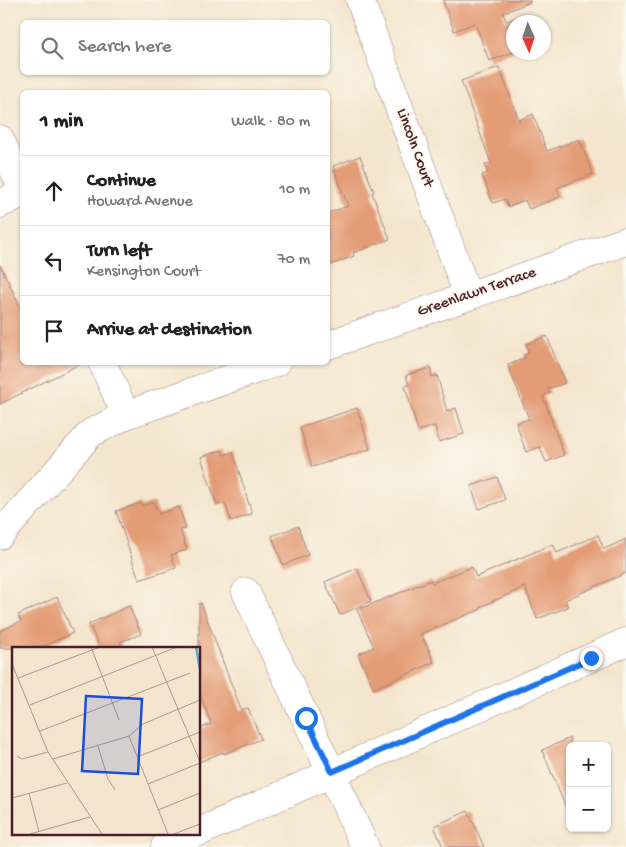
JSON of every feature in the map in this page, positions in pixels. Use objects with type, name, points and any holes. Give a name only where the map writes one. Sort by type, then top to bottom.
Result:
[{"type":"street","name":"Lincoln Court","points":[[360,0],[468,296]]},
{"type":"street","points":[[0,139],[20,184]]},
{"type":"street","points":[[0,204],[20,194]]},
{"type":"street","name":"Greenlawn Terrace","points":[[330,344],[626,241]]},
{"type":"street","points":[[103,365],[126,415]]},
{"type":"street","points":[[0,536],[90,432],[126,415],[268,365]]},
{"type":"street","points":[[246,592],[332,772],[365,847]]},
{"type":"street","points":[[200,831],[626,642]]},
{"type":"street","points":[[165,847],[193,834]]},
{"type":"building","points":[[443,0],[530,0],[530,2],[503,13],[506,21],[506,55],[489,61],[475,23],[454,31]]},
{"type":"building","points":[[499,67],[519,120],[533,114],[547,151],[579,139],[593,174],[557,188],[560,197],[529,209],[525,200],[508,207],[505,199],[493,203],[482,175],[488,173],[485,165],[491,163],[461,81]]},
{"type":"building","points":[[360,156],[390,239],[353,253],[354,256],[330,265],[330,212],[348,206],[333,166]]},
{"type":"building","points":[[0,265],[20,306],[20,365],[78,365],[0,404]]},
{"type":"building","points":[[547,336],[565,383],[548,389],[550,393],[543,396],[564,455],[546,462],[540,447],[526,452],[516,423],[529,419],[508,365],[525,358],[524,355],[529,353],[526,344]]},
{"type":"building","points":[[430,368],[432,377],[437,375],[447,411],[456,408],[464,434],[439,442],[435,426],[418,431],[405,386],[409,385],[406,375]]},
{"type":"building","points":[[357,408],[370,449],[312,467],[300,427]]},
{"type":"building","points":[[222,450],[223,455],[233,452],[252,514],[231,521],[225,503],[217,505],[201,457]]},
{"type":"building","points":[[497,477],[505,500],[479,509],[471,486]]},
{"type":"building","points":[[154,502],[159,514],[179,507],[186,529],[180,530],[187,550],[171,555],[176,568],[139,580],[116,511],[141,503],[142,506]]},
{"type":"building","points":[[298,526],[308,555],[283,565],[272,536]]},
{"type":"building","points":[[598,535],[604,549],[626,539],[626,573],[565,600],[568,607],[537,619],[525,587],[480,607],[481,609],[421,634],[434,662],[374,689],[358,654],[374,647],[357,610],[431,580],[432,583],[472,567],[476,577],[553,544],[557,553]]},
{"type":"building","points":[[357,568],[371,601],[340,615],[325,582]]},
{"type":"building","points":[[57,597],[73,633],[42,647],[0,648],[0,631],[21,621],[18,615]]},
{"type":"building","points":[[201,603],[241,710],[248,708],[261,739],[200,762],[200,729],[211,724],[200,694],[199,604]]},
{"type":"building","points":[[129,606],[141,634],[120,642],[122,647],[100,647],[89,624]]},
{"type":"building","points":[[570,738],[570,742],[566,742],[566,808],[542,750]]},
{"type":"building","points":[[468,811],[484,847],[443,847],[434,826]]},
{"type":"route","points":[[306,718],[332,772],[591,658]]}]
